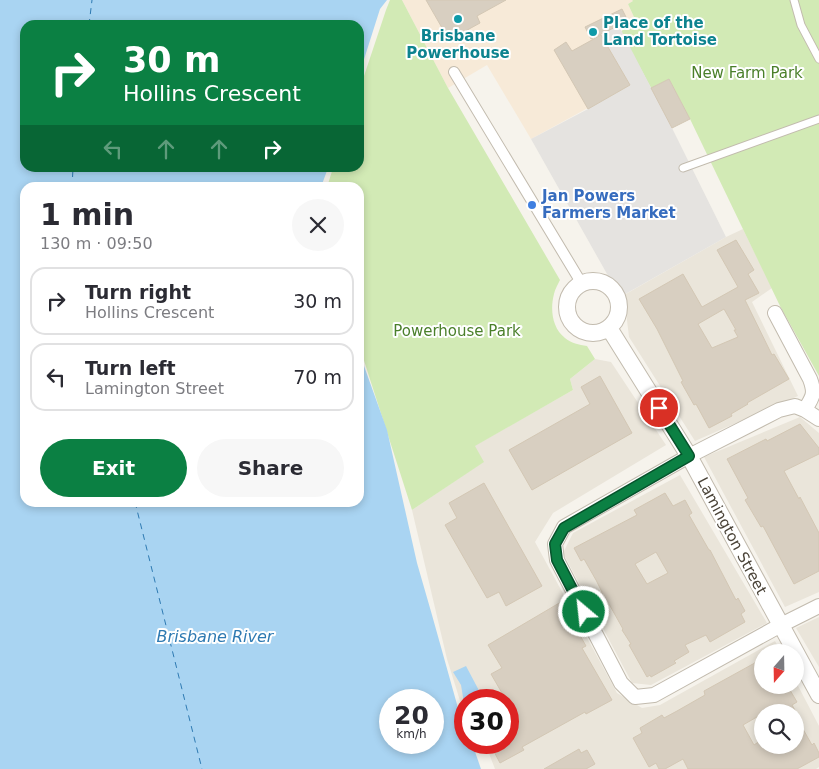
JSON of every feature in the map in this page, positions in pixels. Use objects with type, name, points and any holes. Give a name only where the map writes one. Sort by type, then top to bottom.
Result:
[{"type":"street","points":[[454,72],[582,284]]},
{"type":"street","points":[[600,282],[613,290],[619,306],[615,322],[609,328],[593,333],[577,327],[571,320],[568,312],[570,296],[575,289],[582,284],[600,282]]},
{"type":"street","points":[[775,313],[813,387],[814,394],[805,410]]},
{"type":"street","name":"Lamington Street","points":[[609,328],[689,456],[819,695]]},
{"type":"street","points":[[819,419],[795,406],[779,410],[689,456],[564,528],[555,544],[557,560],[621,683],[635,697],[654,695],[819,606]]},
{"type":"lane","points":[[794,0],[801,25],[819,59]]},
{"type":"lane","points":[[683,168],[819,119]]},
{"type":"shaded area","points":[[402,0],[632,0],[628,4],[634,17],[602,34],[630,85],[531,139],[487,65],[448,88]]},
{"type":"shaded area","points":[[619,26],[726,237],[620,297],[531,139],[630,85],[601,34]]},
{"type":"shaded area","points":[[743,229],[772,288],[752,302],[798,396],[695,441],[629,337],[624,295]]},
{"type":"shaded area","points":[[595,359],[611,362],[666,445],[553,513],[535,542],[617,693],[642,708],[660,705],[754,653],[754,694],[802,694],[819,726],[819,767],[816,769],[495,769],[489,754],[519,754],[519,689],[456,689],[447,659],[412,510],[483,462],[474,446],[573,390],[570,379]]},
{"type":"shaded area","points":[[800,417],[819,433],[819,592],[785,607],[704,457]]},
{"type":"shaded area","points":[[680,475],[767,623],[651,685],[632,683],[563,553],[573,533]]},
{"type":"shaded area","points":[[819,617],[819,667],[796,628]]},
{"type":"green space","name":"Powerhouse Park","points":[[390,0],[402,0],[448,88],[560,280],[554,292],[552,306],[553,318],[557,329],[570,341],[587,346],[595,359],[570,379],[573,390],[475,446],[484,462],[412,510],[364,361],[364,182],[329,182],[332,172],[364,172],[364,76]]},
{"type":"green space","name":"New Farm Park","points":[[632,0],[819,0],[819,376],[780,306],[669,79],[651,88],[621,32],[634,17],[628,4]]},
{"type":"water","name":"Brisbane River","points":[[0,0],[387,0],[380,9],[364,59],[364,20],[20,20],[20,172],[327,172],[323,182],[20,182],[20,507],[364,507],[364,366],[387,430],[417,563],[454,694],[454,754],[476,754],[481,769],[0,769]]},
{"type":"water","points":[[466,666],[478,689],[462,689],[453,672]]},
{"type":"building","name":"Brisbane Powerhouse","points":[[426,0],[506,0],[477,16],[480,23],[449,40]]},
{"type":"building","points":[[622,9],[628,21],[591,39],[585,27]]},
{"type":"building","points":[[601,35],[630,85],[588,109],[554,50],[566,42],[572,51]]},
{"type":"building","points":[[669,79],[690,119],[672,128],[651,88]]},
{"type":"building","points":[[736,240],[754,270],[748,274],[759,293],[745,300],[772,355],[774,354],[789,379],[747,403],[731,414],[732,416],[709,428],[681,382],[683,381],[657,329],[639,299],[683,274],[702,307],[738,287],[717,250]],"holes":[[[724,309],[736,330],[734,330],[738,337],[712,348],[698,324]]]},
{"type":"building","points":[[600,376],[632,433],[532,490],[509,450],[590,404],[581,387]]},
{"type":"building","points":[[800,424],[819,448],[819,454],[784,471],[819,533],[819,571],[794,584],[763,526],[761,527],[745,500],[748,498],[727,459]]},
{"type":"building","points":[[484,483],[542,586],[506,606],[499,592],[487,598],[445,525],[457,518],[449,503]]},
{"type":"building","points":[[665,493],[673,506],[685,500],[692,513],[689,515],[736,600],[738,598],[745,611],[741,614],[745,622],[710,642],[706,635],[685,645],[689,652],[674,661],[676,663],[651,677],[650,675],[647,677],[629,645],[631,644],[623,629],[609,604],[607,605],[600,593],[602,592],[596,580],[584,559],[581,561],[574,548],[637,515],[634,510]],"holes":[[[656,552],[668,573],[647,584],[635,564]]]},
{"type":"building","points":[[561,602],[586,646],[582,648],[612,700],[586,714],[585,712],[522,747],[524,750],[519,753],[519,689],[500,689],[491,674],[502,668],[488,645]]},
{"type":"building","points":[[754,663],[754,694],[792,694],[797,702],[794,704],[754,704],[754,719],[743,725],[754,745],[754,754],[804,754],[804,731],[812,745],[814,743],[819,757],[797,769],[688,769],[683,759],[665,769],[659,769],[656,763],[649,767],[633,738],[642,733],[640,728],[662,715],[664,718],[705,695],[704,691]]},
{"type":"building","points":[[579,749],[581,753],[587,750],[595,764],[586,769],[544,769]]},
{"type":"building","points":[[495,754],[517,754],[500,763]]},
{"type":"ferry route","points":[[90,20],[92,0]]},
{"type":"ferry route","points":[[72,182],[73,172]]},
{"type":"ferry route","points":[[136,507],[202,769]]},
{"type":"place","name":"Brisbane Powerhouse","points":[[458,19]]},
{"type":"place","name":"Place of the Land Tortoise","points":[[593,32]]},
{"type":"place","name":"Jan Powers Farmers Market","points":[[532,205]]},
{"type":"route","points":[[584,612],[557,560],[555,544],[564,528],[689,456],[659,408]]}]
